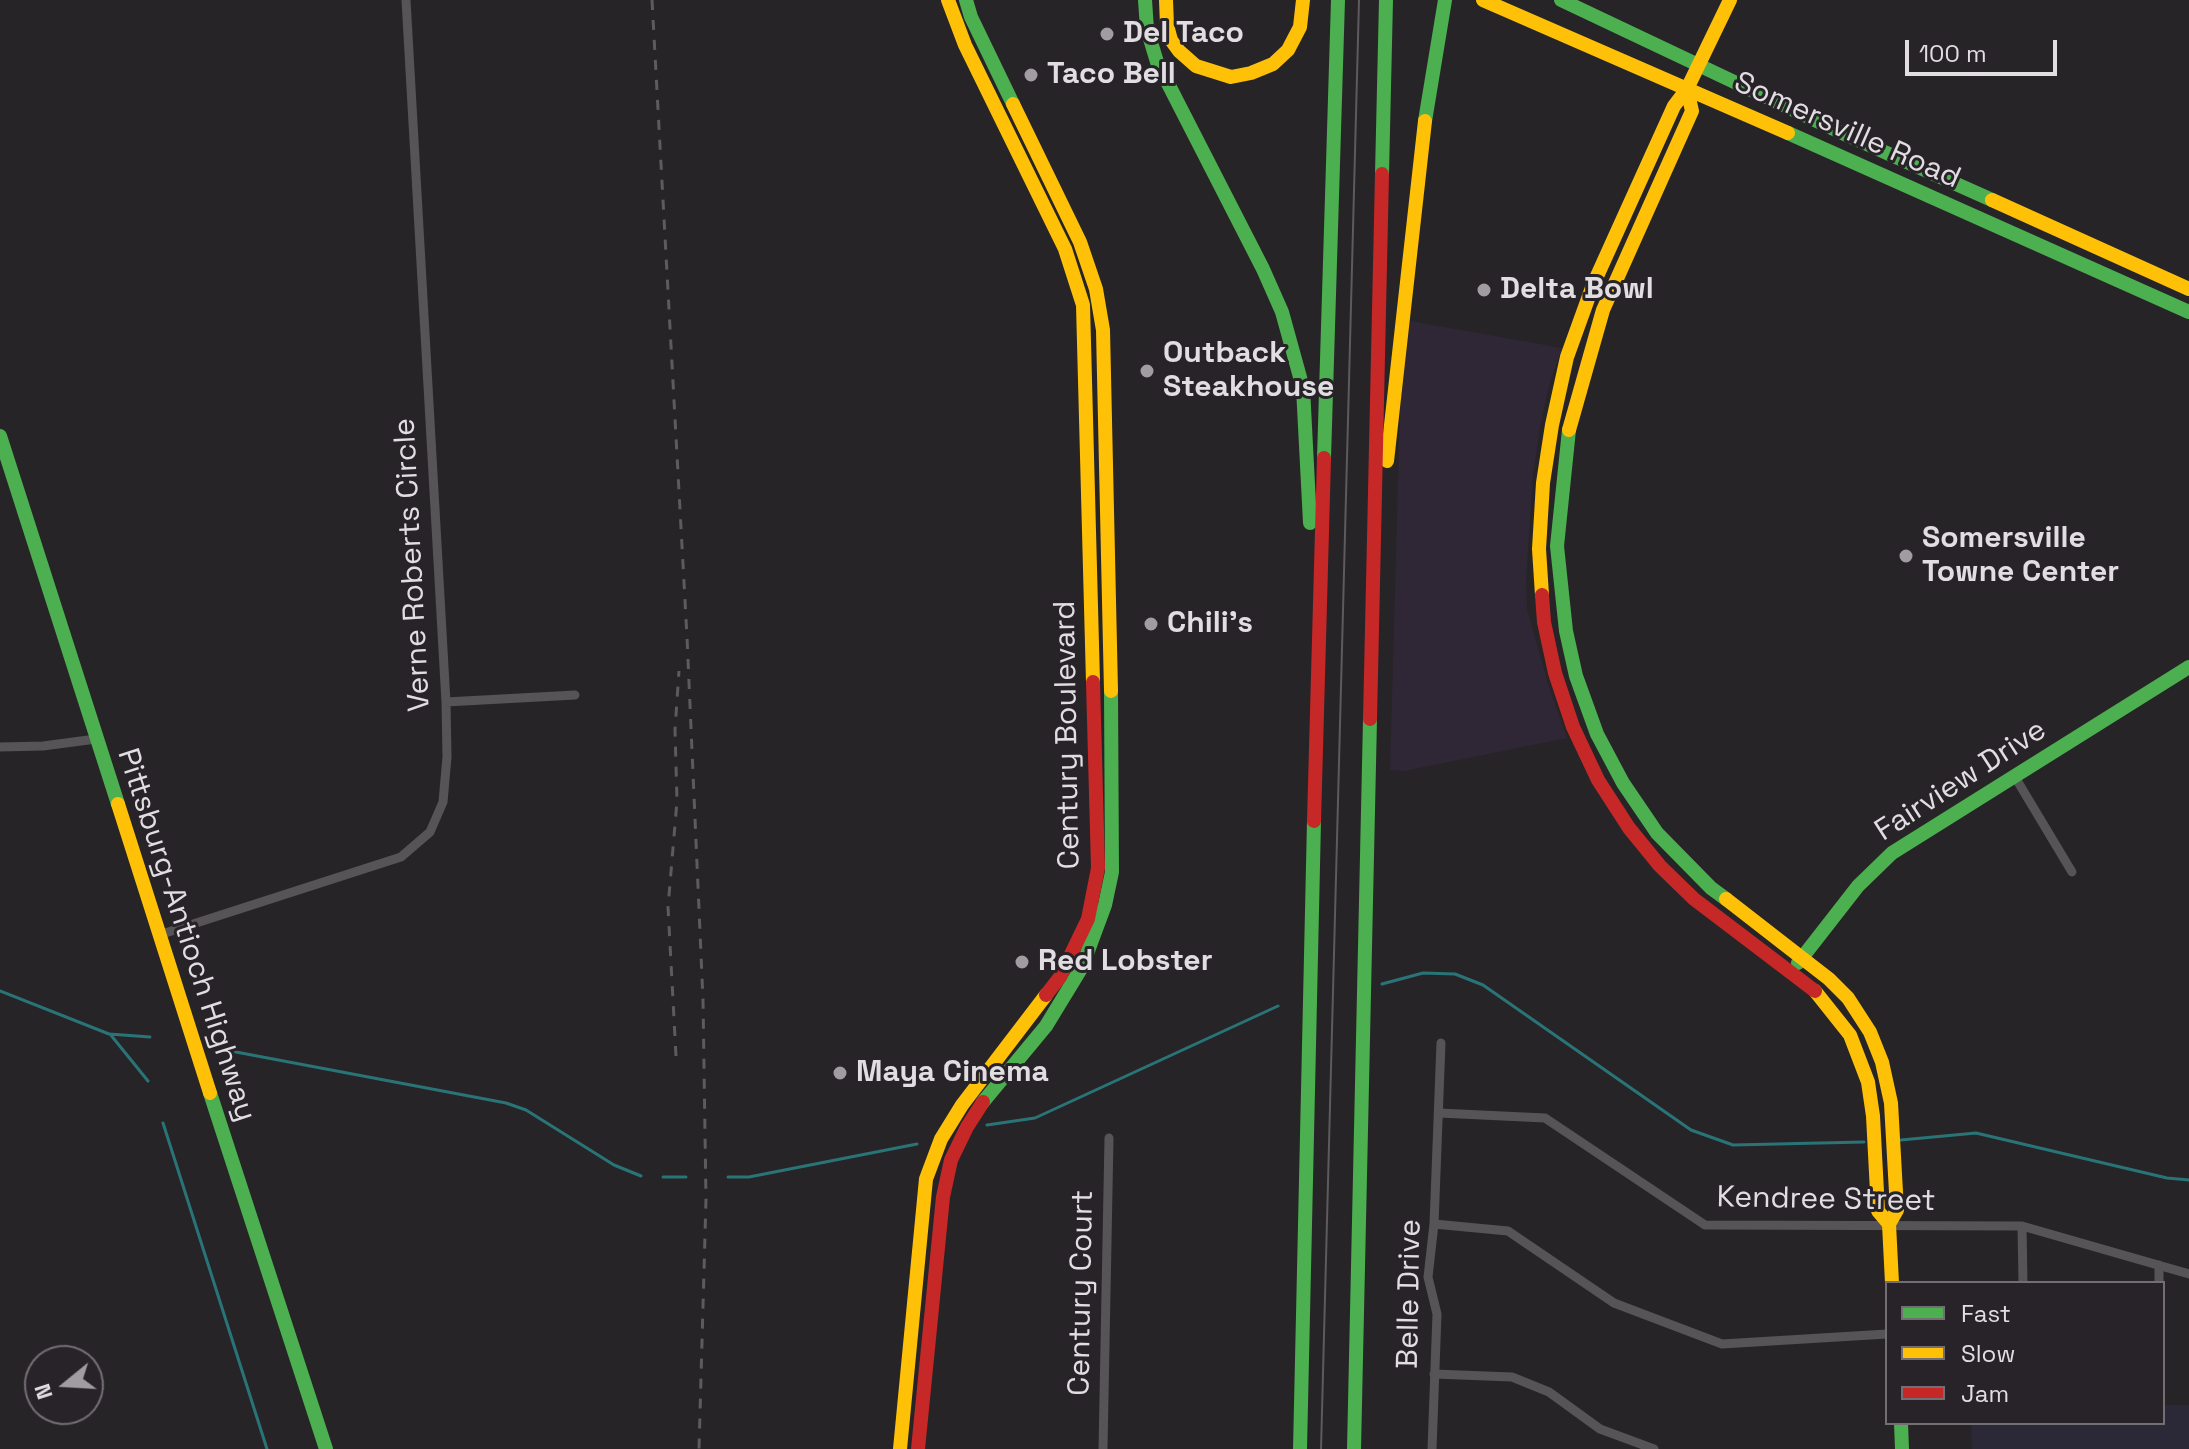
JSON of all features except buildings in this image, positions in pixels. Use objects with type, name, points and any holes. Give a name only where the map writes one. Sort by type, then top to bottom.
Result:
[{"type":"main road","name":"Century Boulevard","points":[[900,1449],[926,1179],[941,1139],[962,1105],[1060,977],[1088,919],[1098,868],[1083,305],[1065,249],[965,45],[948,0]]},
{"type":"main road","name":"Century Boulevard","points":[[918,1449],[933,1284],[943,1197],[951,1160],[989,1093],[1046,1026],[1082,967],[1102,915],[1112,872],[1113,770],[1103,330],[1096,289],[1080,242],[971,17],[966,0]]},
{"type":"main road","points":[[1145,0],[1147,29],[1157,62],[1263,269],[1282,312],[1303,388],[1310,484],[1310,552],[1318,641]]},
{"type":"main road","points":[[1166,0],[1167,25],[1171,40],[1179,51],[1196,66],[1231,77],[1273,64],[1288,50],[1300,27],[1303,0]]},
{"type":"main road","points":[[1300,1449],[1318,641],[1338,0]]},
{"type":"main road","points":[[1354,1449],[1386,0]]},
{"type":"main road","points":[[1373,592],[1425,120],[1445,0]]},
{"type":"main road","name":"Somersville Road","points":[[1483,0],[2189,312]]},
{"type":"main road","name":"Somersville Road","points":[[1561,0],[1698,66],[2189,289]]},
{"type":"main road","points":[[1730,0],[1687,89],[1674,106],[1607,253],[1567,357],[1546,461],[1539,569],[1544,622],[1565,706],[1585,753],[1629,828],[1685,891],[1791,972],[1834,1011],[1850,1035],[1862,1062],[1872,1103],[1878,1211],[1889,1224]]},
{"type":"main road","points":[[1687,89],[1692,111],[1624,260],[1593,337],[1568,436],[1562,483],[1558,568],[1566,631],[1576,676],[1606,752],[1657,833],[1711,888],[1802,957],[1848,998],[1880,1053],[1889,1087],[1897,1210],[1889,1224],[1892,1281]]},
{"type":"main road","points":[[1607,253],[1624,260]]},
{"type":"main road","name":"Pittsburg-Antioch Highway","points":[[0,436],[326,1449]]},
{"type":"main road","name":"Fairview Drive","points":[[1791,972],[1858,886],[1892,853],[2189,667]]},
{"type":"main road","points":[[1901,1425],[1902,1449]]},
{"type":"street","name":"Verne Roberts Circle","points":[[159,935],[401,857],[430,832],[443,802],[447,757],[446,702],[406,0]]},
{"type":"street","points":[[446,702],[575,695]]},
{"type":"street","points":[[0,747],[43,746],[96,739]]},
{"type":"street","points":[[2015,777],[2072,872]]},
{"type":"street","name":"Belle Drive","points":[[1432,1449],[1437,1314],[1428,1277],[1434,1224],[1441,1043]]},
{"type":"street","name":"Kendree Street","points":[[1439,1113],[1545,1118],[1705,1225],[2022,1226],[2189,1274]]},
{"type":"street","name":"Century Court","points":[[1103,1449],[1109,1138]]},
{"type":"street","points":[[1434,1224],[1508,1231],[1614,1303],[1722,1344],[1885,1334]]},
{"type":"street","points":[[2022,1226],[2023,1281]]},
{"type":"street","points":[[2159,1265],[2159,1281]]},
{"type":"street","points":[[1434,1374],[1512,1377],[1549,1392],[1600,1429],[1654,1449]]},
{"type":"street","points":[[1891,1449],[1902,1449]]},
{"type":"shaded area","points":[[1410,321],[1562,348],[1549,385],[1539,433],[1526,578],[1527,609],[1567,738],[1404,771],[1390,770],[1400,410]]},
{"type":"shaded area","points":[[2165,1405],[2189,1405],[2189,1449],[1972,1449],[1971,1425],[2165,1425]]},
{"type":"waterway","points":[[1382,984],[1423,973],[1455,974],[1483,985],[1691,1130],[1733,1145],[1864,1142]]},
{"type":"waterway","points":[[0,991],[109,1034],[150,1037]]},
{"type":"waterway","points":[[987,1125],[1035,1118],[1278,1006]]},
{"type":"waterway","points":[[110,1034],[148,1081]]},
{"type":"waterway","points":[[220,1049],[506,1103],[526,1110],[614,1165],[641,1176]]},
{"type":"waterway","points":[[163,1123],[267,1449]]},
{"type":"waterway","points":[[1901,1140],[1976,1133],[2167,1178],[2189,1180]]},
{"type":"waterway","points":[[728,1177],[749,1177],[917,1144]]},
{"type":"waterway","points":[[663,1177],[686,1177]]},
{"type":"tram line","points":[[1321,1449],[1359,0]]},
{"type":"railway","points":[[652,0],[687,637],[703,1000],[706,1199],[699,1449]]},
{"type":"railway","points":[[676,1056],[668,907],[677,801],[675,730],[679,671]]},
{"type":"traffic: fast","points":[[966,0],[971,17],[1013,104]]},
{"type":"traffic: fast","points":[[1145,0],[1147,29],[1157,62],[1282,312],[1303,388],[1310,523]]},
{"type":"traffic: fast","points":[[1324,458],[1338,0]]},
{"type":"traffic: fast","points":[[1382,174],[1386,0]]},
{"type":"traffic: fast","points":[[1425,121],[1445,0]]},
{"type":"traffic: fast","points":[[1561,0],[1992,200]]},
{"type":"traffic: fast","points":[[1788,133],[2189,312]]},
{"type":"traffic: fast","points":[[1569,430],[1557,546],[1566,631],[1576,676],[1597,734],[1623,783],[1657,833],[1711,888],[1726,899]]},
{"type":"traffic: fast","points":[[0,436],[118,804]]},
{"type":"traffic: fast","points":[[1798,963],[1858,886],[1892,853],[2189,667]]},
{"type":"traffic: fast","points":[[983,1102],[1046,1026],[1082,967],[1105,905],[1112,872],[1111,691]]},
{"type":"traffic: fast","points":[[1354,1449],[1370,719]]},
{"type":"traffic: fast","points":[[1300,1449],[1314,821]]},
{"type":"traffic: fast","points":[[210,1093],[326,1449]]},
{"type":"traffic: fast","points":[[1901,1425],[1902,1449]]},
{"type":"traffic: slow","points":[[948,0],[965,45],[1065,249],[1083,305],[1093,682]]},
{"type":"traffic: slow","points":[[1166,0],[1167,25],[1171,40],[1179,51],[1196,66],[1231,77],[1273,64],[1288,50],[1300,27],[1303,0]]},
{"type":"traffic: slow","points":[[1483,0],[1788,133]]},
{"type":"traffic: slow","points":[[1542,595],[1539,549],[1543,483],[1567,357],[1593,285],[1674,106],[1687,89],[1730,0]]},
{"type":"traffic: slow","points":[[1569,430],[1603,310],[1692,111],[1687,89]]},
{"type":"traffic: slow","points":[[1013,104],[1080,242],[1096,289],[1103,330],[1111,691]]},
{"type":"traffic: slow","points":[[1387,461],[1425,121]]},
{"type":"traffic: slow","points":[[1992,200],[2189,289]]},
{"type":"traffic: slow","points":[[118,804],[210,1093]]},
{"type":"traffic: slow","points":[[1726,899],[1829,979],[1848,998],[1870,1032],[1882,1062],[1891,1103],[1897,1210],[1889,1224],[1892,1281]]},
{"type":"traffic: slow","points":[[1815,991],[1850,1035],[1868,1082],[1878,1211],[1889,1224]]},
{"type":"traffic: slow","points":[[900,1449],[926,1179],[941,1139],[962,1105],[1046,995]]},
{"type":"traffic: jam","points":[[1370,719],[1382,174]]},
{"type":"traffic: jam","points":[[1314,821],[1324,458]]},
{"type":"traffic: jam","points":[[1542,595],[1544,622],[1555,673],[1573,727],[1598,780],[1629,828],[1660,866],[1694,899],[1815,991]]},
{"type":"traffic: jam","points":[[1046,995],[1060,977],[1088,919],[1098,868],[1093,682]]},
{"type":"traffic: jam","points":[[918,1449],[943,1197],[951,1160],[983,1102]]},
{"type":"place","name":"Del Taco","points":[[1107,34]]},
{"type":"place","name":"Taco Bell","points":[[1031,75]]},
{"type":"place","name":"Delta Bowl","points":[[1484,290]]},
{"type":"place","name":"Outback Steakhouse","points":[[1147,371]]},
{"type":"place","name":"Somersville Towne Center","points":[[1906,556]]},
{"type":"place","name":"Chili's","points":[[1151,624]]},
{"type":"place","name":"Red Lobster","points":[[1022,962]]},
{"type":"place","name":"Maya Cinema","points":[[840,1073]]}]
